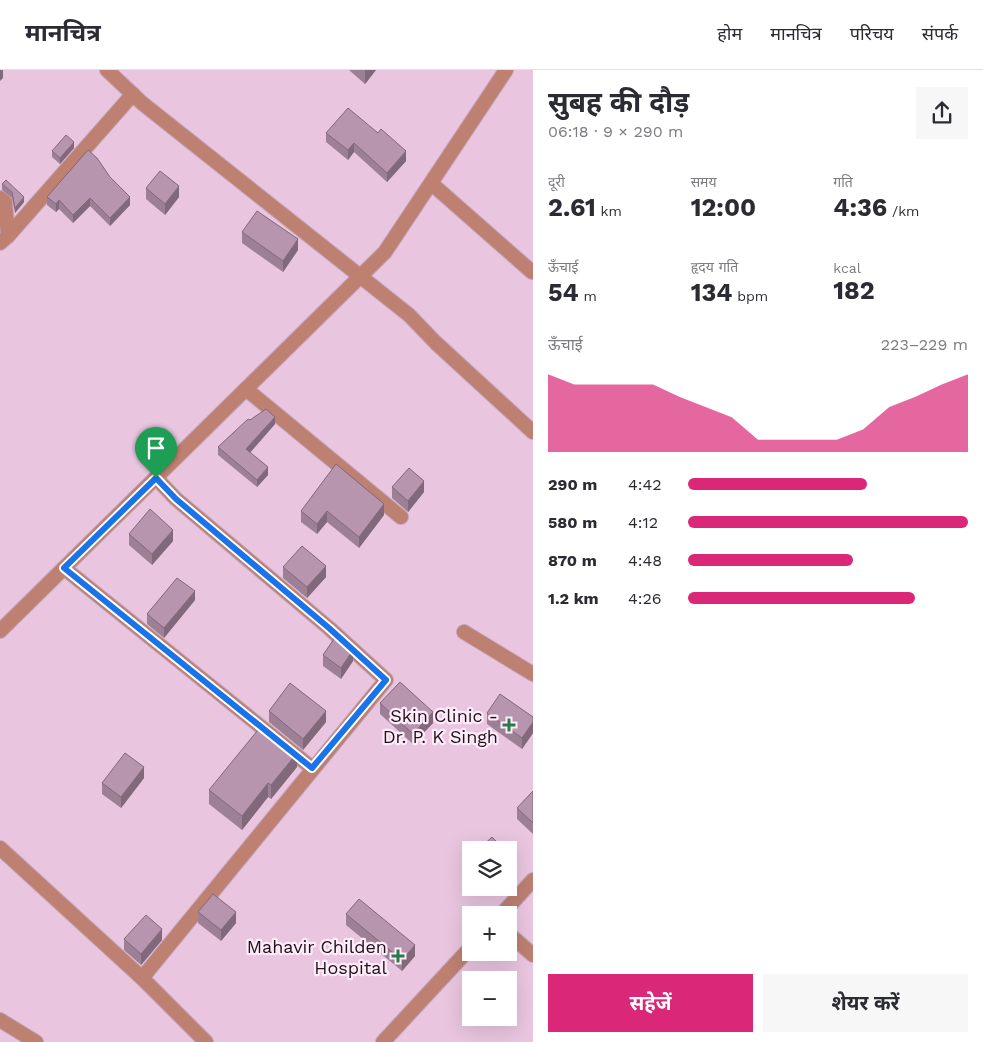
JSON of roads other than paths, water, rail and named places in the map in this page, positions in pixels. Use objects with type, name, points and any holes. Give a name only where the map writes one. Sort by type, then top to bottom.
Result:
[{"type":"street","points":[[107,70],[133,94],[419,324],[436,344],[533,432]]},
{"type":"street","points":[[0,631],[386,252],[506,70]]},
{"type":"street","points":[[4,240],[133,94]]},
{"type":"street","points":[[432,184],[532,272]]},
{"type":"street","points":[[0,198],[5,202],[4,240]]},
{"type":"street","points":[[246,389],[401,517]]},
{"type":"street","points":[[142,978],[312,768],[386,680],[329,628],[176,499],[156,478]]},
{"type":"street","points":[[64,568],[312,768]]},
{"type":"street","points":[[464,632],[533,674]]},
{"type":"street","points":[[0,848],[142,978],[206,1042]]},
{"type":"street","points":[[509,906],[533,880]]},
{"type":"street","points":[[517,941],[533,955]]},
{"type":"street","points":[[383,1042],[462,957]]},
{"type":"street","points":[[0,1020],[36,1042]]},
{"type":"place","name":"Skin Clinic - Dr. P. K Singh","points":[[509,725]]},
{"type":"place","name":"Mahavir Childen Hospital","points":[[398,956]]}]
